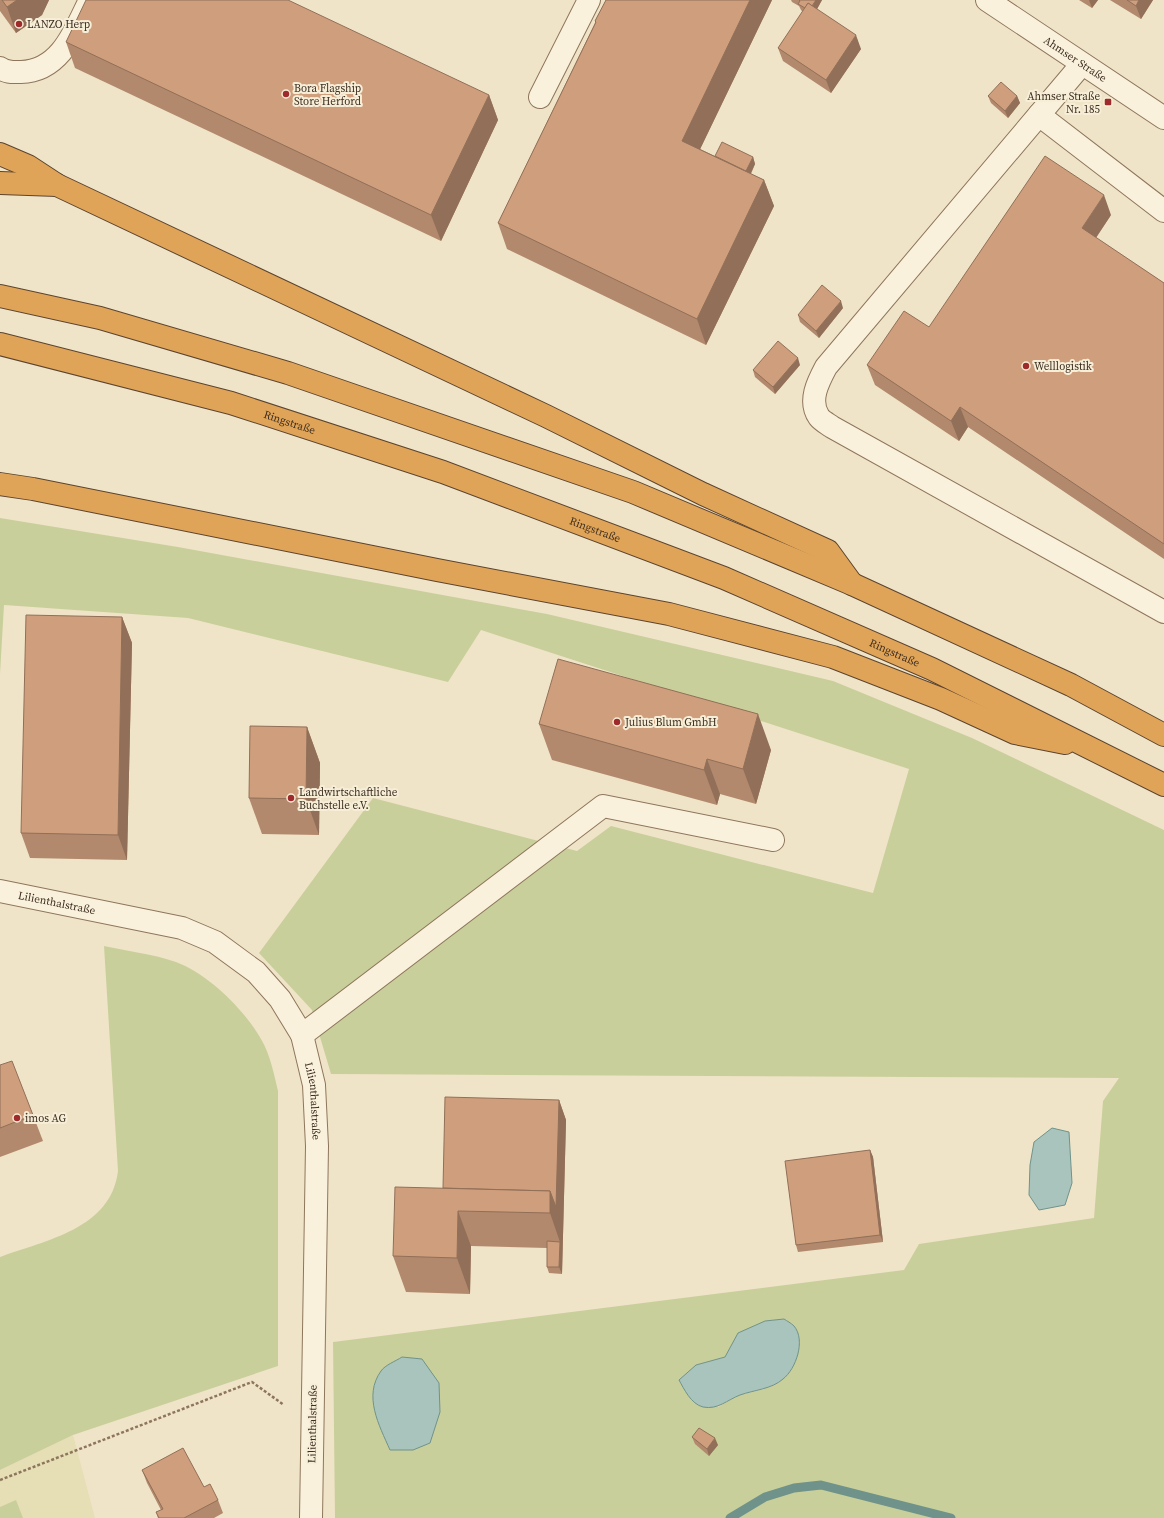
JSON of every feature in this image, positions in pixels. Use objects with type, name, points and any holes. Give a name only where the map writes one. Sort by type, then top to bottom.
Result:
[{"type":"highway","points":[[0,154],[28,166],[57,185],[532,409],[703,494],[828,551],[852,584]]},
{"type":"highway","points":[[0,183],[57,185]]},
{"type":"highway","points":[[0,296],[100,318],[288,373],[633,492],[852,584],[1071,685],[1164,735]]},
{"type":"highway","name":"Ringstraße","points":[[0,344],[231,403],[443,472],[724,578],[932,669],[1097,750],[1164,786]]},
{"type":"highway","points":[[0,467],[33,489]]},
{"type":"highway","points":[[0,484],[33,489],[437,570],[669,614],[833,657],[941,699],[1015,733],[1097,750]]},
{"type":"street","points":[[0,68],[5,72],[29,72],[52,63],[69,43],[90,0]]},
{"type":"street","points":[[540,97],[589,0]]},
{"type":"street","name":"Ahmser Straße","points":[[987,0],[1164,118]]},
{"type":"street","points":[[1082,64],[826,367],[817,384],[814,403],[820,418],[832,427],[1164,612]]},
{"type":"street","points":[[1039,115],[1164,211]]},
{"type":"street","points":[[302,1035],[603,806],[773,840]]},
{"type":"street","name":"Lilienthalstraße","points":[[0,891],[182,928],[215,942],[256,972],[280,999],[302,1035],[314,1085],[317,1146],[311,1518]]},
{"type":"path","points":[[0,1480],[252,1382],[284,1405]]},
{"type":"shaded area","points":[[73,1435],[95,1518],[0,1518],[0,1470]]},
{"type":"green space","points":[[0,518],[178,547],[547,614],[833,681],[972,738],[1164,830],[1164,1518],[335,1518],[333,1342],[904,1270],[919,1244],[1094,1218],[1103,1101],[1119,1078],[331,1074],[312,1010],[259,953],[373,798],[577,851],[611,826],[873,893],[909,769],[481,630],[448,682],[188,618],[4,605],[0,674]],"holes":[[[784,1319],[795,1327],[764,1389],[739,1395],[718,1407],[696,1365],[725,1357],[765,1321]]]},
{"type":"green space","points":[[104,946],[167,959],[176,962],[200,975],[224,994],[245,1016],[261,1039],[267,1051],[278,1091],[278,1366],[73,1435],[0,1470],[0,1257],[56,1238],[90,1219],[103,1207],[113,1191],[118,1171]]},
{"type":"green space","points":[[16,1500],[23,1518],[0,1518],[0,1507]]},
{"type":"water","points":[[1052,1128],[1069,1132],[1072,1183],[1065,1205],[1039,1210],[1029,1195],[1030,1165],[1034,1142]]},
{"type":"water","points":[[784,1319],[794,1326],[798,1332],[799,1346],[795,1362],[788,1374],[783,1379],[774,1385],[740,1395],[718,1406],[708,1408],[703,1407],[691,1400],[679,1380],[696,1365],[725,1357],[738,1333],[765,1321]]},
{"type":"water","points":[[402,1357],[422,1359],[439,1383],[440,1412],[430,1443],[413,1450],[390,1450],[378,1421],[373,1400],[373,1390],[381,1371]]},
{"type":"building","points":[[2,0],[17,0],[7,7]]},
{"type":"building","name":"Bora Flagship Store Herford","points":[[86,0],[288,0],[489,95],[431,215],[66,42]]},
{"type":"building","points":[[606,0],[750,0],[682,141],[764,180],[697,319],[498,223]]},
{"type":"building","points":[[799,0],[816,0],[812,6],[808,3],[805,8],[798,4],[800,1]]},
{"type":"building","points":[[1127,0],[1139,0],[1136,6]]},
{"type":"building","points":[[808,3],[856,35],[826,80],[778,48]]},
{"type":"building","points":[[1001,82],[1017,96],[1005,111],[988,96]]},
{"type":"building","points":[[722,142],[753,157],[746,171],[715,156]]},
{"type":"building","name":"Welllogistik","points":[[1045,156],[1104,195],[1082,228],[1164,283],[1164,544],[960,407],[951,421],[867,365],[904,311],[929,327]]},
{"type":"building","points":[[822,285],[841,301],[816,331],[798,315]]},
{"type":"building","points":[[778,341],[798,358],[773,387],[753,370]]},
{"type":"building","points":[[26,615],[122,617],[118,835],[21,833]]},
{"type":"building","points":[[558,659],[758,714],[743,769],[707,759],[704,770],[539,724]]},
{"type":"building","points":[[250,726],[307,727],[306,799],[249,798]]},
{"type":"building","points":[[12,1061],[33,1115],[0,1128],[0,1065]]},
{"type":"building","points":[[445,1097],[559,1100],[556,1207],[550,1191],[443,1188]]},
{"type":"building","points":[[870,1150],[880,1235],[796,1245],[785,1161]]},
{"type":"building","points":[[395,1187],[550,1191],[550,1213],[458,1211],[457,1258],[393,1256]]},
{"type":"building","points":[[547,1241],[560,1242],[559,1267],[547,1267]]},
{"type":"building","points":[[699,1428],[715,1438],[707,1449],[692,1437]]},
{"type":"building","points":[[183,1448],[204,1487],[210,1484],[218,1500],[184,1518],[159,1518],[156,1512],[163,1509],[142,1470]]},
{"type":"waterway","points":[[730,1518],[765,1497],[794,1488],[821,1485],[951,1518]]},
{"type":"place","name":"LANZO Herp","points":[[19,24]]},
{"type":"place","name":"Bora Flagship Store Herford","points":[[286,94]]},
{"type":"place","name":"Ahmser Straße Nr. 185","points":[[1108,102]]},
{"type":"place","name":"Welllogistik","points":[[1026,366]]},
{"type":"place","name":"Julius Blum GmbH","points":[[617,722]]},
{"type":"place","name":"Landwirtschaftliche Buchstelle e.V.","points":[[291,798]]},
{"type":"place","name":"imos AG","points":[[17,1118]]}]
